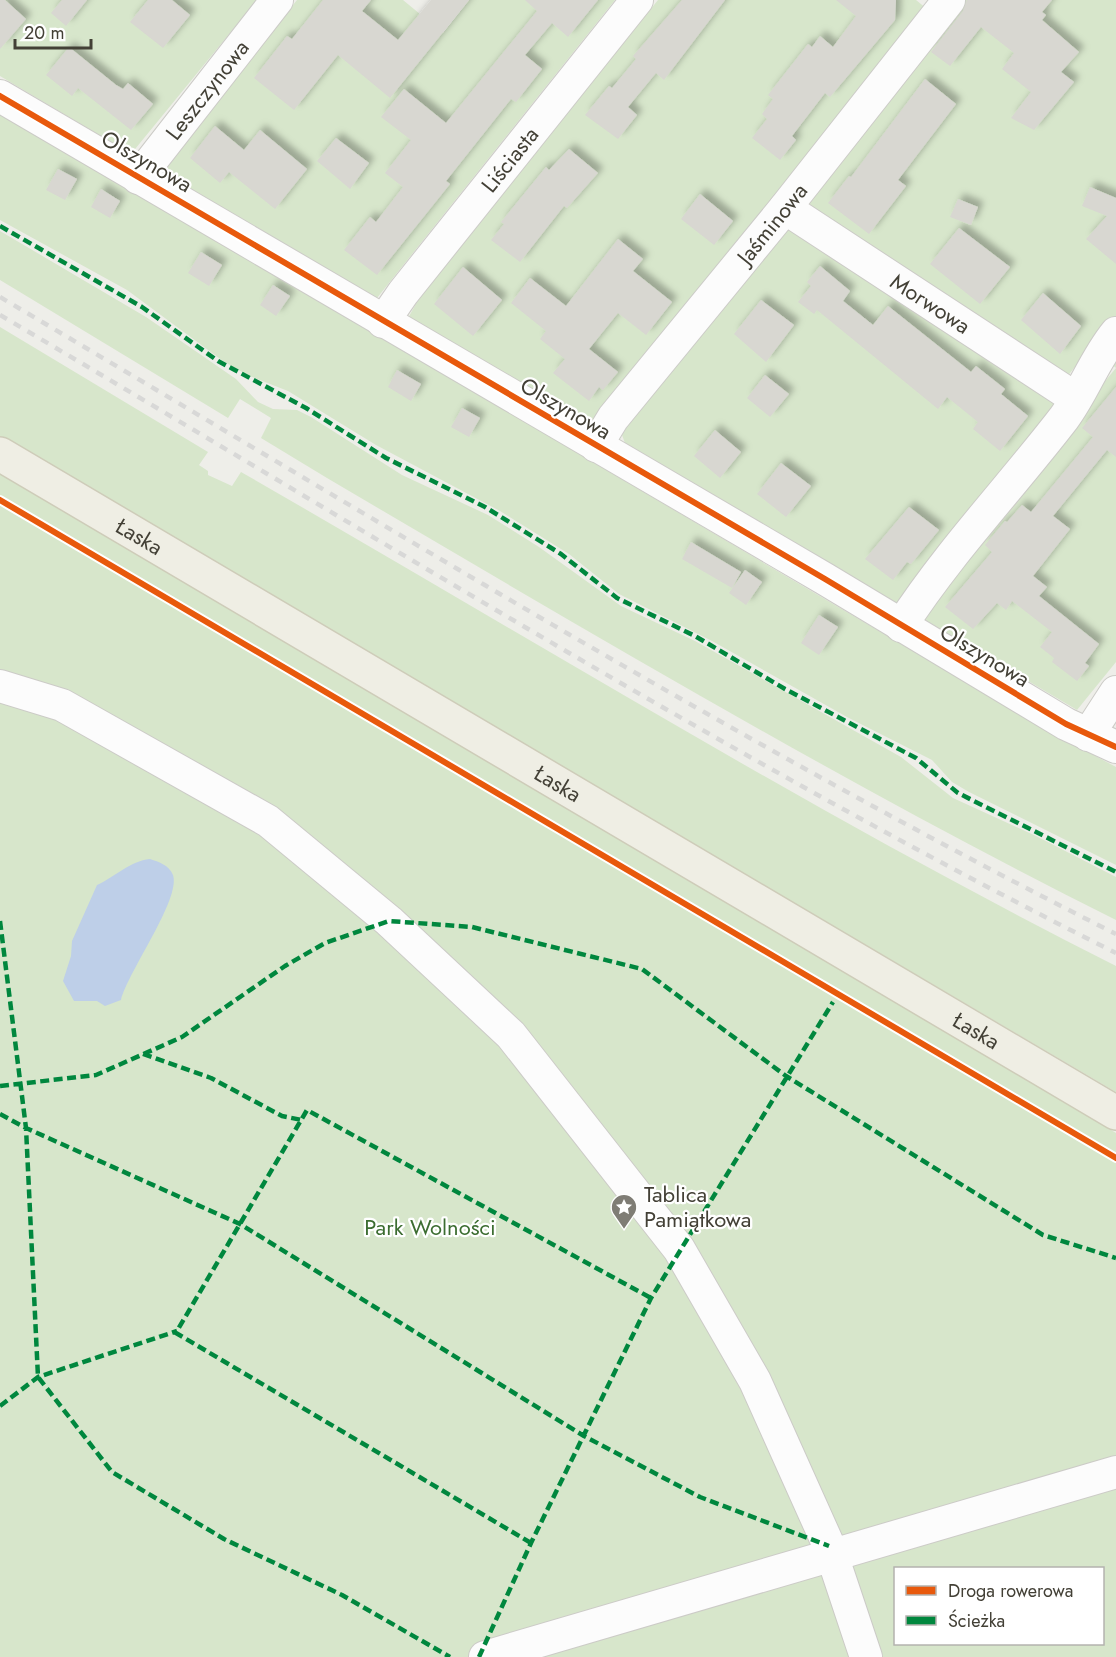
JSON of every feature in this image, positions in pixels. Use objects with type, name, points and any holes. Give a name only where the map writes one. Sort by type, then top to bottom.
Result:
[{"type":"main road","name":"Łaska","points":[[0,454],[1116,1113]]},
{"type":"street","name":"Leszczynowa","points":[[138,178],[170,134],[277,0]]},
{"type":"street","name":"Liściasta","points":[[383,322],[403,292],[637,0]]},
{"type":"street","name":"Jaśminowa","points":[[596,446],[614,418],[785,208],[949,0]]},
{"type":"street","name":"Olszynowa","points":[[0,96],[797,562],[901,626],[1088,735],[1116,747]]},
{"type":"street","name":"Morwowa","points":[[785,208],[1075,398]]},
{"type":"street","points":[[901,626],[931,579],[1065,416],[1099,354],[1116,333]]},
{"type":"street","points":[[0,686],[62,705],[268,821],[389,921],[511,1035],[679,1249],[755,1381],[832,1555],[866,1657]]},
{"type":"street","points":[[1088,735],[1116,692]]},
{"type":"street","points":[[485,1657],[1116,1472]]},
{"type":"green space","points":[[0,0],[257,0],[131,154],[0,76]]},
{"type":"green space","points":[[297,0],[403,0],[443,33],[469,0],[615,0],[377,298],[164,173],[184,141]]},
{"type":"green space","points":[[658,0],[916,0],[927,9],[593,426],[408,318],[421,295]]},
{"type":"green space","points":[[964,0],[1116,0],[1116,316],[1066,378],[809,209],[808,198]]},
{"type":"green space","points":[[0,112],[1045,729],[1116,767],[1116,865],[969,792],[952,782],[932,760],[847,717],[712,641],[619,594],[569,554],[500,511],[376,445],[288,391],[247,375],[223,361],[127,290],[0,220]]},
{"type":"green space","points":[[786,222],[1058,402],[900,606],[626,446],[622,435],[638,408]]},
{"type":"green space","points":[[0,231],[146,317],[236,379],[258,402],[273,409],[297,410],[311,417],[402,475],[488,515],[539,547],[621,606],[695,641],[901,757],[953,798],[1036,836],[1116,877],[1116,920],[915,816],[816,761],[327,478],[261,438],[271,418],[240,399],[228,418],[0,280]]},
{"type":"green space","points":[[0,327],[208,452],[199,465],[208,471],[208,475],[232,486],[241,472],[784,787],[894,849],[1116,966],[1116,1092],[0,436]]},
{"type":"green space","points":[[1116,349],[1116,368],[1107,360]]},
{"type":"green space","points":[[1116,368],[1116,662],[1077,710],[920,617],[1018,486]]},
{"type":"green space","name":"Park Wolności","points":[[0,472],[1116,1133],[1116,1657],[0,1657]]},
{"type":"water","points":[[150,859],[169,869],[173,875],[173,886],[162,917],[121,1000],[105,1006],[97,1001],[74,1001],[63,981],[71,956],[72,941],[97,885],[129,866]]},
{"type":"building","points":[[0,0],[5,0],[26,19],[0,49]]},
{"type":"building","points":[[62,0],[87,0],[66,26],[51,13]]},
{"type":"building","points":[[148,0],[172,0],[190,15],[163,48],[130,22]]},
{"type":"building","points":[[323,0],[371,0],[362,11],[398,40],[431,0],[469,0],[390,98],[338,55],[294,110],[254,78],[287,36],[292,39]]},
{"type":"building","points":[[525,0],[598,0],[568,37],[552,23],[525,55],[542,69],[516,102],[511,99],[446,181],[450,184],[377,275],[344,250],[370,217],[376,222],[403,187],[385,173],[411,140],[381,117],[404,89],[446,123],[537,11]]},
{"type":"building","points":[[682,0],[725,0],[664,80],[656,73],[628,107],[637,115],[618,139],[585,115],[609,86],[612,88],[636,59],[633,56]]},
{"type":"building","points":[[836,0],[896,0],[895,20],[830,97],[825,93],[792,136],[796,140],[780,160],[752,138],[767,119],[762,114],[773,99],[768,95],[808,44],[812,47],[820,36],[833,47],[856,16]]},
{"type":"building","points":[[967,0],[1052,0],[1042,12],[1046,15],[1042,20],[1079,52],[1061,72],[1074,82],[1034,130],[1011,118],[1031,92],[1002,69],[1014,53],[981,27],[950,66],[931,52],[963,11]]},
{"type":"building","points":[[69,47],[116,85],[123,89],[128,83],[153,104],[131,130],[78,88],[72,96],[46,75]]},
{"type":"building","points":[[925,79],[956,104],[898,180],[906,186],[869,234],[828,203],[849,176],[851,177]]},
{"type":"building","points":[[215,126],[244,150],[260,130],[307,169],[275,209],[229,172],[220,183],[190,158]]},
{"type":"building","points":[[336,138],[369,163],[350,189],[317,161]]},
{"type":"building","points":[[569,149],[598,173],[567,208],[564,206],[520,262],[491,240],[504,224],[501,222],[546,167],[549,170]]},
{"type":"building","points":[[58,169],[77,179],[65,200],[46,190]]},
{"type":"building","points":[[1090,187],[1116,198],[1116,264],[1086,239],[1107,216],[1082,206]]},
{"type":"building","points":[[101,189],[120,201],[110,218],[91,207]]},
{"type":"building","points":[[700,194],[733,221],[714,245],[681,219]]},
{"type":"building","points":[[958,199],[978,207],[971,225],[950,217]]},
{"type":"building","points":[[959,228],[1010,267],[980,304],[930,264]]},
{"type":"building","points":[[618,239],[643,259],[633,271],[672,302],[646,335],[618,313],[589,349],[618,372],[603,390],[599,387],[589,401],[553,373],[565,359],[540,339],[546,331],[511,303],[530,278],[566,306]]},
{"type":"building","points":[[201,252],[222,265],[209,286],[188,273]]},
{"type":"building","points":[[820,266],[850,291],[843,301],[873,325],[888,306],[971,372],[976,366],[1005,389],[1001,394],[1028,416],[1000,451],[973,429],[978,422],[947,397],[938,409],[817,310],[814,314],[798,302],[811,286],[807,282]]},
{"type":"building","points":[[463,267],[502,300],[473,336],[434,304]]},
{"type":"building","points":[[273,285],[290,296],[276,316],[260,305]]},
{"type":"building","points":[[1043,293],[1081,326],[1060,354],[1021,320]]},
{"type":"building","points":[[761,300],[794,325],[766,362],[734,334]]},
{"type":"building","points":[[397,370],[421,384],[411,401],[388,387]]},
{"type":"building","points":[[765,375],[789,394],[770,417],[747,398]]},
{"type":"building","points":[[1116,387],[1116,457],[1107,450],[1053,516],[1070,529],[1033,576],[1047,587],[1039,596],[1099,644],[1085,663],[1089,666],[1077,681],[1052,662],[1054,658],[1040,647],[1052,632],[1012,601],[1006,610],[997,603],[973,629],[945,607],[992,552],[985,545],[1005,521],[1007,522],[1022,505],[1031,512],[1093,437],[1082,428]]},
{"type":"building","points":[[462,408],[480,418],[469,437],[451,427]]},
{"type":"building","points":[[715,430],[741,452],[720,478],[694,456]]},
{"type":"building","points":[[781,463],[811,486],[786,517],[757,494]]},
{"type":"building","points":[[909,507],[939,530],[911,564],[907,562],[893,580],[865,559]]},
{"type":"building","points":[[691,542],[741,572],[732,588],[682,559]]},
{"type":"building","points":[[745,570],[762,582],[746,605],[729,593]]},
{"type":"building","points":[[819,615],[838,627],[819,655],[801,643]]},
{"type":"railway","points":[[0,297],[692,705],[832,784],[1116,934]]},
{"type":"railway","points":[[0,315],[414,562],[692,724],[832,803],[1116,953]]},
{"type":"marked path","points":[[0,226],[142,307],[218,361],[306,408],[386,458],[485,507],[561,554],[617,598],[695,636],[785,689],[916,758],[958,793],[1116,872]]},
{"type":"marked path","points":[[0,921],[26,1128],[38,1377],[112,1472],[224,1539],[342,1595],[450,1657]]},
{"type":"marked path","points":[[0,1086],[96,1075],[182,1037],[285,966],[325,943],[389,921],[472,927],[642,969],[786,1076],[1043,1235],[1116,1258]]},
{"type":"marked path","points":[[479,1657],[531,1543],[651,1298],[833,1002]]},
{"type":"marked path","points":[[143,1054],[211,1078],[282,1116],[302,1120]]},
{"type":"marked path","points":[[531,1543],[176,1333],[307,1110],[651,1298]]},
{"type":"marked path","points":[[0,1114],[26,1128],[240,1224],[584,1436],[700,1497],[829,1546]]},
{"type":"marked path","points":[[0,1406],[38,1377],[177,1331]]},
{"type":"cycle path","points":[[0,96],[825,579],[1066,724],[1116,747]]},
{"type":"cycle path","points":[[0,500],[1116,1158]]},
{"type":"place","name":"Tablica Pamiątkowa","points":[[624,1230]]}]
